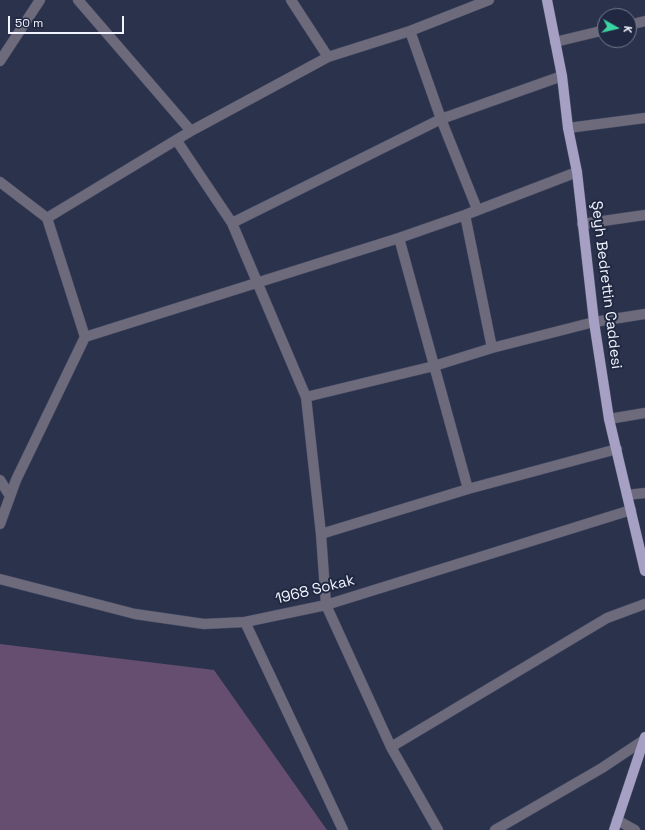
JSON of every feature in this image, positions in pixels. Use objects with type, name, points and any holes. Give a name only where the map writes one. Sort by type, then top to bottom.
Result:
[{"type":"main road","name":"Şeyh Bedrettin Caddesi","points":[[546,0],[562,76],[568,128],[577,172],[594,322],[609,420],[645,569]]},
{"type":"main road","points":[[614,830],[645,738]]},
{"type":"street","points":[[0,61],[40,0]]},
{"type":"street","points":[[78,0],[191,131]]},
{"type":"street","points":[[291,0],[328,57]]},
{"type":"street","points":[[47,218],[177,141],[191,131],[328,57],[410,31],[489,0]]},
{"type":"street","points":[[410,31],[441,119],[477,209]]},
{"type":"street","points":[[555,42],[597,32]]},
{"type":"street","points":[[232,223],[441,119],[562,76]]},
{"type":"street","points":[[568,128],[645,118]]},
{"type":"street","points":[[177,141],[232,223],[306,397],[321,534],[326,605],[391,747],[438,830]]},
{"type":"street","points":[[85,337],[399,238],[465,215],[477,209],[577,172]]},
{"type":"street","points":[[0,182],[47,218],[85,337],[16,480],[0,524]]},
{"type":"street","points":[[465,215],[492,348]]},
{"type":"street","points":[[582,224],[645,215]]},
{"type":"street","points":[[399,238],[468,489]]},
{"type":"street","points":[[306,397],[434,366],[492,348],[594,322],[645,314]]},
{"type":"street","points":[[609,420],[645,414]]},
{"type":"street","points":[[321,534],[468,489],[617,449]]},
{"type":"street","points":[[0,480],[10,496]]},
{"type":"street","points":[[627,495],[645,493]]},
{"type":"street","name":"1968 Sokak","points":[[0,579],[135,614],[204,624],[245,622],[326,605],[631,510]]},
{"type":"street","points":[[391,747],[607,618],[645,604]]},
{"type":"street","points":[[245,622],[343,830]]},
{"type":"street","points":[[495,830],[602,768],[645,738]]},
{"type":"street","points":[[617,820],[635,830]]},
{"type":"shaded area","points":[[0,644],[214,670],[327,830],[0,830]]}]
